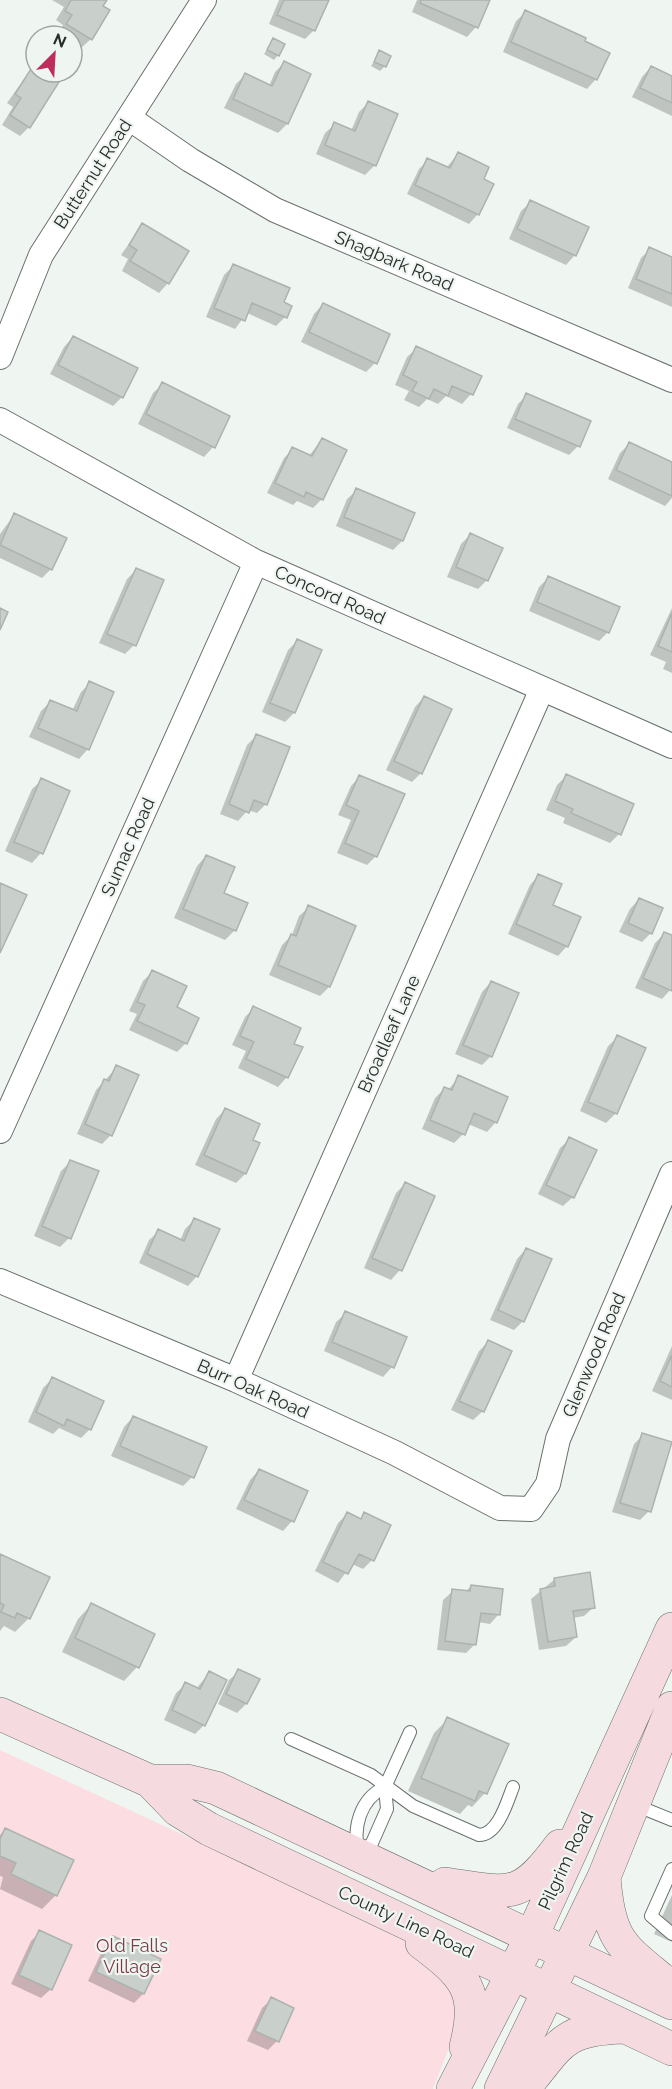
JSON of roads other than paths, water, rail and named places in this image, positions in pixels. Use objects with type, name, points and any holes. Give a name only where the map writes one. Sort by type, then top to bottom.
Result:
[{"type":"main road","name":"Pilgrim Road","points":[[452,2089],[532,1936],[672,1629]]},
{"type":"main road","points":[[501,2089],[603,1877],[635,1804],[672,1708]]},
{"type":"main road","name":"County Line Road","points":[[0,1714],[150,1781],[174,1806],[200,1824],[672,2049]]},
{"type":"main road","name":"County Line Road","points":[[150,1781],[187,1781],[216,1788],[672,2003]]},
{"type":"main road","points":[[412,1879],[490,1890],[523,1887],[544,1867],[599,1790],[635,1804]]},
{"type":"main road","points":[[344,1892],[359,1854]]},
{"type":"main road","points":[[603,1877],[609,1918],[615,1935],[631,1954],[672,1988]]},
{"type":"main road","points":[[373,1905],[453,1966],[469,1989],[472,2009],[467,2045],[452,2089]]},
{"type":"main road","points":[[523,2089],[553,2052],[571,2036],[593,2029],[624,2027]]},
{"type":"street","name":"Butternut Road","points":[[0,357],[41,255],[204,0]]},
{"type":"street","name":"Shagbark Road","points":[[129,118],[190,160],[275,210],[672,380]]},
{"type":"street","name":"Concord Road","points":[[0,420],[256,562],[672,746]]},
{"type":"street","name":"Sumac Road","points":[[0,1131],[256,562]]},
{"type":"street","name":"Broadleaf Lane","points":[[236,1380],[542,689]]},
{"type":"street","name":"Glenwood Road","points":[[500,1508],[531,1509],[548,1484],[558,1439],[672,1174]]},
{"type":"street","name":"Burr Oak Road","points":[[0,1281],[236,1380],[395,1453],[500,1508]]},
{"type":"lane","points":[[385,1787],[371,1795],[359,1820],[356,1839],[359,1854],[372,1843],[387,1809],[385,1787],[410,1732]]},
{"type":"lane","points":[[291,1739],[361,1770],[413,1806],[483,1835],[490,1832],[496,1825],[513,1787]]},
{"type":"lane","points":[[635,1804],[672,1820]]},
{"type":"lane","points":[[672,1869],[651,1916],[672,1934]]},
{"type":"park label","name":"Old Falls Village","points":[[132,1956]]}]
